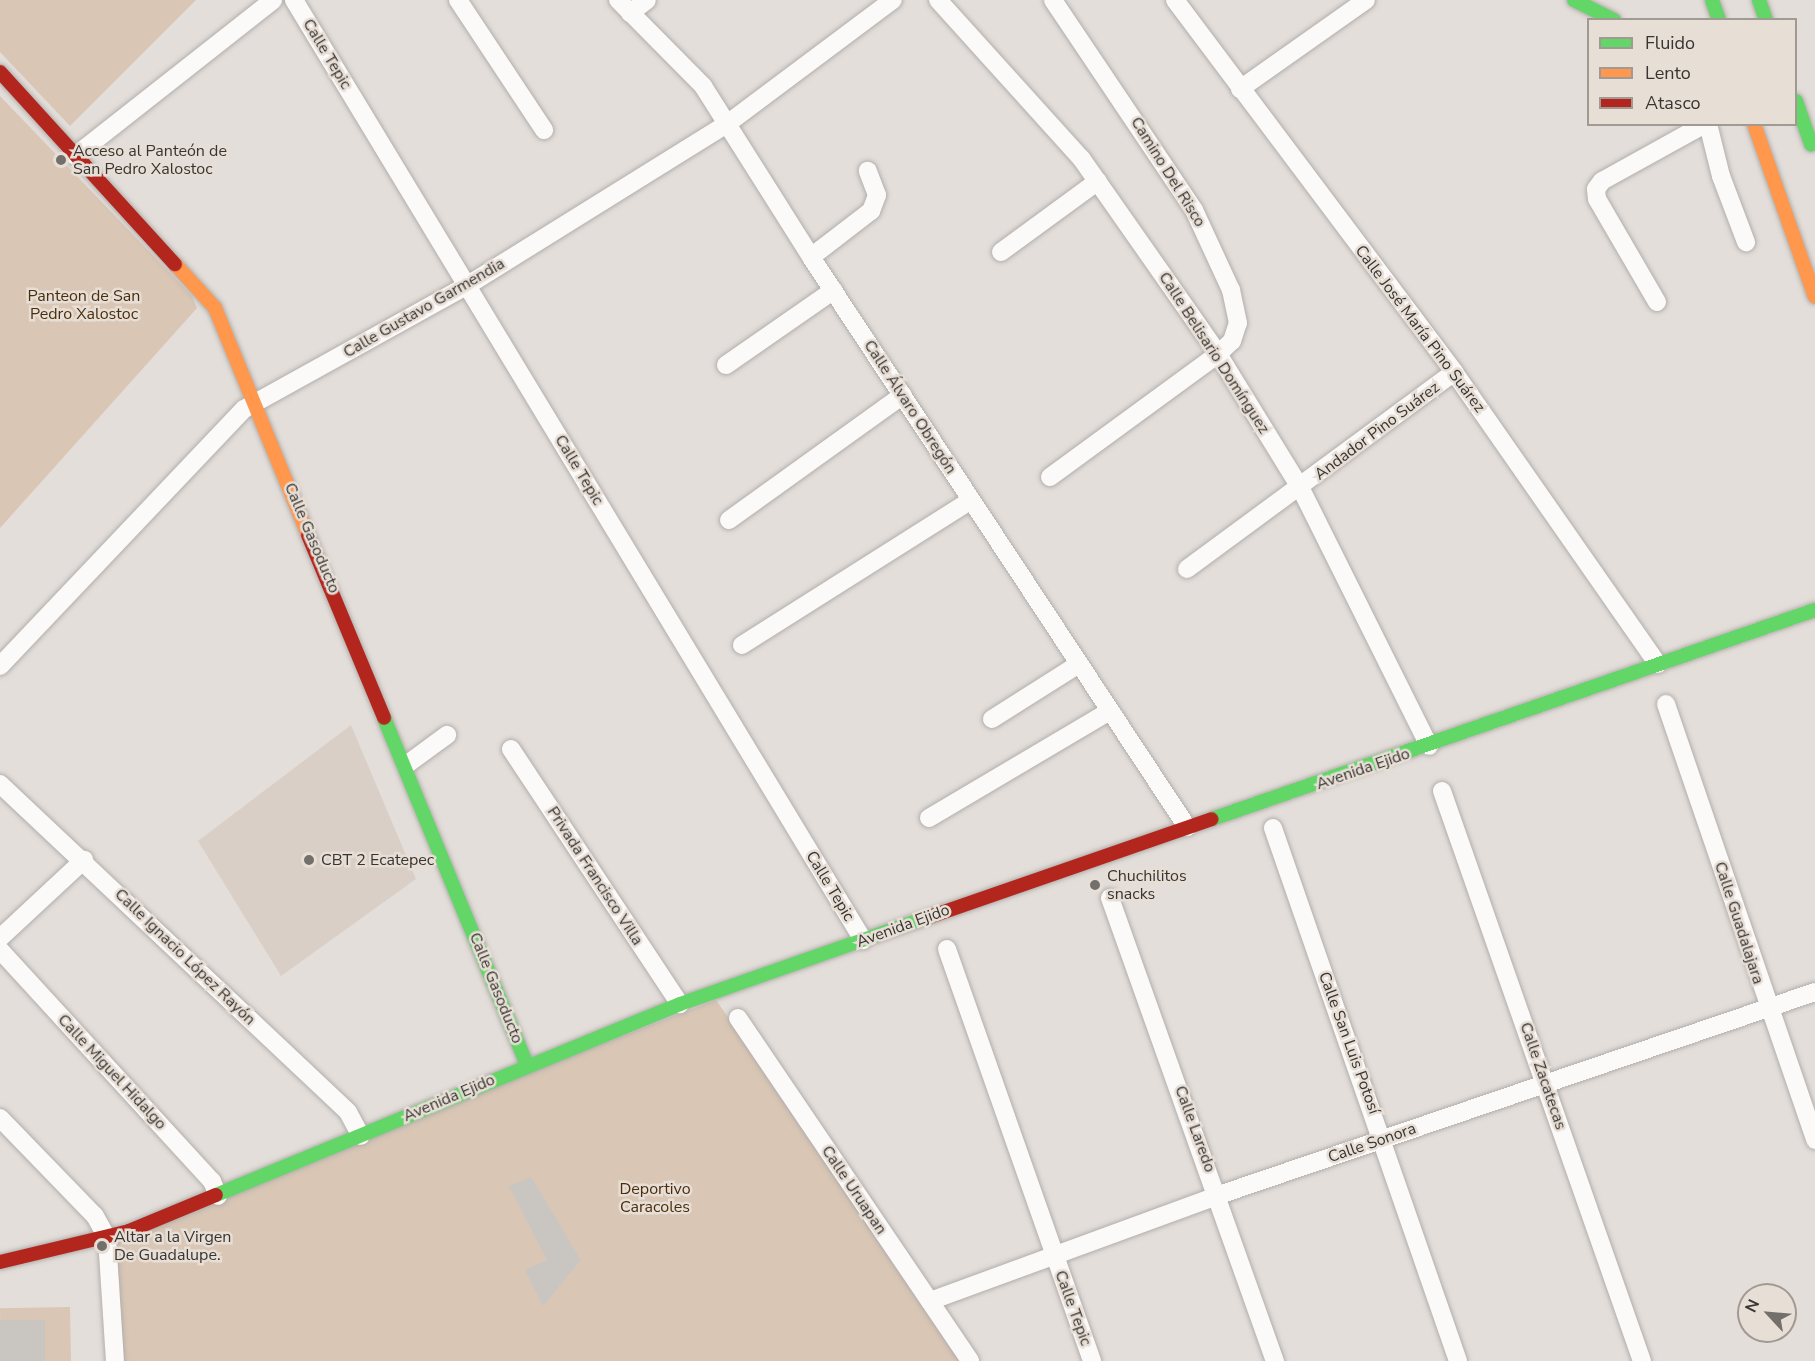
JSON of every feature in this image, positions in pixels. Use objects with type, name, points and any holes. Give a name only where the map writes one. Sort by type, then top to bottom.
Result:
[{"type":"main road","points":[[1574,0],[1610,18]]},
{"type":"main road","points":[[1712,0],[1718,18]]},
{"type":"main road","points":[[1759,0],[1765,18]]},
{"type":"main road","name":"Calle Gasoducto","points":[[0,72],[75,156],[206,295],[255,403],[406,765],[527,1065]]},
{"type":"main road","points":[[1797,104],[1813,150]]},
{"type":"main road","points":[[1797,115],[1815,124]]},
{"type":"main road","points":[[1755,126],[1815,297]]},
{"type":"main road","name":"Avenida Ejido","points":[[0,1262],[107,1238],[218,1196],[527,1065],[680,1004],[1187,827],[1429,746],[1815,610]]},
{"type":"street","points":[[75,156],[273,0]]},
{"type":"street","name":"Calle Tepic","points":[[294,0],[863,940]]},
{"type":"street","points":[[458,0],[544,130]]},
{"type":"street","points":[[624,7],[647,0]]},
{"type":"street","name":"Calle Gustavo Garmendia","points":[[0,666],[234,417],[255,403],[468,285],[727,124],[893,0]]},
{"type":"street","name":"Calle Belisario Domínguez","points":[[938,0],[1098,181],[1218,354],[1300,489],[1429,746]]},
{"type":"street","name":"Camino Del Risco","points":[[1050,477],[1218,354],[1232,341],[1238,323],[1231,290],[1214,248],[1180,186],[1053,0]]},
{"type":"street","points":[[1240,89],[1366,0]]},
{"type":"street","name":"Calle José María Pino Suárez","points":[[1182,3],[1240,89],[1454,372],[1658,664]]},
{"type":"street","name":"Calle Álvaro Obregón","points":[[624,7],[690,69],[811,257],[1187,827]]},
{"type":"street","points":[[1657,302],[1597,199],[1596,189],[1602,181],[1702,126]]},
{"type":"street","points":[[1707,126],[1721,176],[1746,242]]},
{"type":"street","points":[[811,257],[871,211],[877,195],[868,171]]},
{"type":"street","points":[[1001,252],[1098,181]]},
{"type":"street","points":[[726,365],[834,290]]},
{"type":"street","name":"Andador Pino Suárez","points":[[1187,569],[1300,489],[1454,372]]},
{"type":"street","points":[[729,520],[903,395]]},
{"type":"street","points":[[742,645],[971,500]]},
{"type":"street","points":[[992,719],[1079,664]]},
{"type":"street","name":"Calle Guadalajara","points":[[1666,704],[1768,1009],[1815,1140]]},
{"type":"street","points":[[929,818],[1110,711]]},
{"type":"street","points":[[406,765],[447,735]]},
{"type":"street","name":"Privada Francisco Villa","points":[[511,748],[680,1004]]},
{"type":"street","name":"Calle Ignacio López Rayón","points":[[0,784],[84,860],[348,1112],[361,1136]]},
{"type":"street","name":"Calle Zacatecas","points":[[1442,791],[1642,1361]]},
{"type":"street","name":"Calle San Luis Potosí","points":[[1273,828],[1383,1139],[1458,1361]]},
{"type":"street","points":[[0,938],[84,860]]},
{"type":"street","name":"Calle Laredo","points":[[1110,898],[1219,1195],[1275,1361]]},
{"type":"street","name":"Calle Tepic","points":[[947,949],[1092,1361]]},
{"type":"street","name":"Calle Miguel Hidalgo","points":[[0,950],[212,1181],[218,1196]]},
{"type":"street","name":"Calle Sonora","points":[[930,1301],[1219,1195],[1815,992]]},
{"type":"street","name":"Calle Uruapan","points":[[738,1018],[970,1361]]},
{"type":"street","points":[[0,1118],[95,1216],[107,1238],[115,1361]]},
{"type":"shaded area","name":"CBT 2 Ecatepec","points":[[351,725],[416,879],[281,976],[198,841]]},
{"type":"green space","points":[[0,0],[196,0],[70,126],[0,52]]},
{"type":"green space","name":"Panteon de San Pedro Xalostoc","points":[[0,96],[192,296],[197,308],[0,528]]},
{"type":"green space","name":"Deportivo Caracoles","points":[[716,1000],[971,1361],[120,1361],[114,1232]]},
{"type":"green space","points":[[70,1307],[71,1361],[1,1361],[0,1308]]},
{"type":"building","points":[[531,1177],[581,1260],[543,1306],[525,1270],[547,1260],[509,1186]]},
{"type":"building","points":[[0,1320],[45,1320],[45,1361],[0,1361]]},
{"type":"traffic: fast","points":[[1574,0],[1610,18]]},
{"type":"traffic: fast","points":[[1712,0],[1718,18]]},
{"type":"traffic: fast","points":[[1759,0],[1765,18]]},
{"type":"traffic: fast","points":[[1797,104],[1811,144]]},
{"type":"traffic: fast","points":[[1212,819],[1815,610]]},
{"type":"traffic: fast","points":[[384,718],[527,1065]]},
{"type":"traffic: fast","points":[[216,1195],[680,1004],[929,917]]},
{"type":"traffic: slow","points":[[1755,126],[1815,297]]},
{"type":"traffic: slow","points":[[175,264],[215,308],[308,535]]},
{"type":"traffic: jam","points":[[0,72],[175,264]]},
{"type":"traffic: jam","points":[[308,535],[384,718]]},
{"type":"traffic: jam","points":[[929,917],[1212,819]]},
{"type":"traffic: jam","points":[[0,1262],[129,1231],[216,1195]]},
{"type":"place","name":"Acceso al Panteón de San Pedro Xalostoc","points":[[61,160]]},
{"type":"place","name":"CBT 2 Ecatepec","points":[[309,860]]},
{"type":"place","name":"Chuchilitos snacks","points":[[1095,885]]},
{"type":"place","name":"Altar a la Virgen De Guadalupe.","points":[[102,1246]]}]
